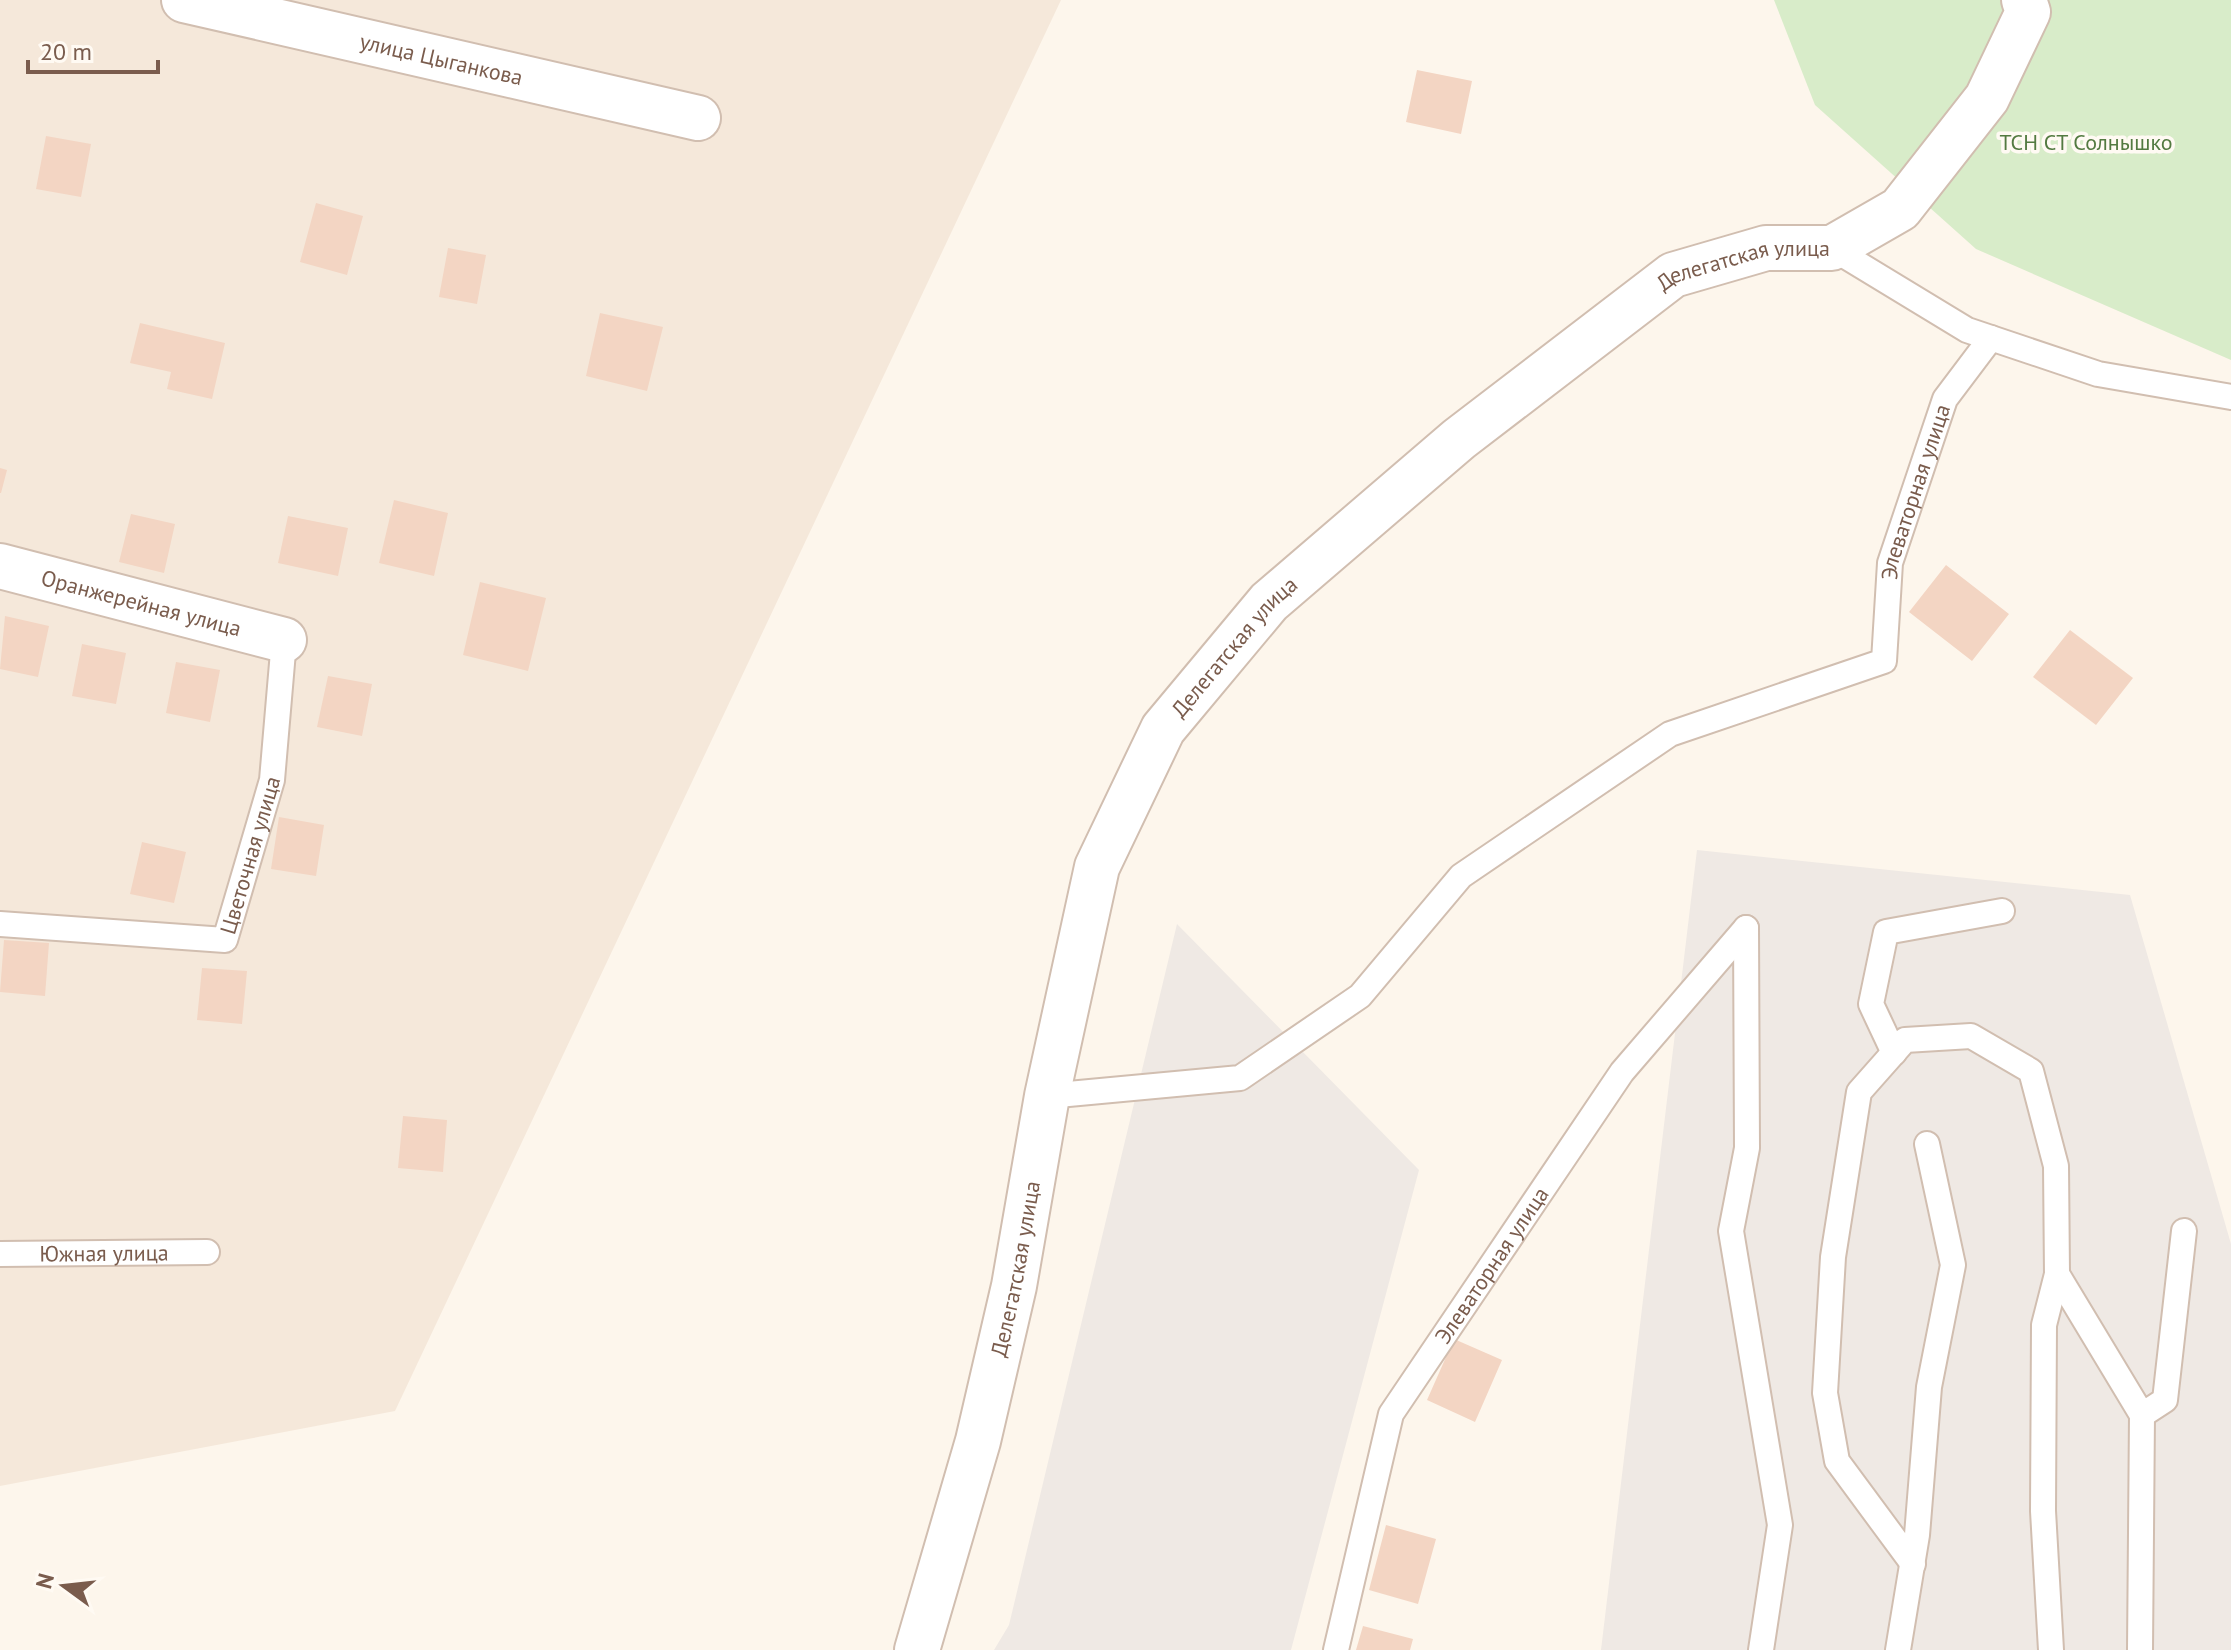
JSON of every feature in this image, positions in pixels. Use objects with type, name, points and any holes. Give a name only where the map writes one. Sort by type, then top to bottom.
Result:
[{"type":"street","name":"улица Цыганкова","points":[[184,0],[698,118]]},
{"type":"street","name":"Делегатская улица","points":[[917,1650],[978,1441],[1014,1286],[1047,1096],[1097,867],[1163,729],[1269,602],[1459,439],[1673,275],[1766,248],[1832,248],[1900,209],[1987,98],[2028,12],[2024,0]]},
{"type":"street","name":"Оранжерейная улица","points":[[0,566],[284,640]]},
{"type":"lane","points":[[1832,248],[1967,330],[2098,374],[2231,397]]},
{"type":"lane","name":"Элеваторная улица","points":[[1047,1096],[1240,1078],[1360,996],[1461,876],[1670,734],[1884,661],[1890,563],[1945,399],[1991,338]]},
{"type":"lane","name":"Цветочная улица","points":[[0,924],[225,940],[272,780],[284,640]]},
{"type":"lane","points":[[1894,1053],[1871,1004],[1886,932],[2002,911]]},
{"type":"lane","name":"Элеваторная улица","points":[[1336,1650],[1391,1414],[1622,1072],[1746,928],[1747,1148],[1731,1231],[1780,1525],[1761,1650]]},
{"type":"lane","points":[[1913,1564],[1837,1461],[1825,1393],[1833,1257],[1859,1092],[1905,1040],[1971,1036],[2031,1071],[2056,1166],[2057,1274],[2044,1325],[2043,1511],[2051,1650]]},
{"type":"lane","points":[[1898,1650],[1913,1564],[1929,1387],[1953,1265],[1927,1144]]},
{"type":"lane","points":[[2142,1415],[2165,1400],[2184,1231]]},
{"type":"lane","name":"Южная улица","points":[[0,1254],[207,1252]]},
{"type":"lane","points":[[2057,1274],[2142,1415],[2140,1650]]},
{"type":"shaded area","points":[[0,0],[1061,0],[395,1411],[0,1486]]},
{"type":"shaded area","points":[[1697,850],[2130,895],[2231,1244],[2231,1650],[1601,1650]]},
{"type":"shaded area","points":[[1177,924],[1419,1170],[1291,1650],[994,1650],[1009,1625]]},
{"type":"green space","name":"ТСН СТ Солнышко","points":[[1774,0],[2231,0],[2231,360],[1976,249],[1815,105]]},
{"type":"building","points":[[1417,70],[1472,81],[1461,134],[1406,122]]},
{"type":"building","points":[[46,136],[91,144],[81,197],[36,189]]},
{"type":"building","points":[[316,203],[363,216],[347,275],[300,262]]},
{"type":"building","points":[[448,248],[486,255],[477,304],[439,297]]},
{"type":"building","points":[[600,313],[663,327],[647,391],[586,376]]},
{"type":"building","points":[[140,323],[225,343],[212,399],[167,389],[171,372],[130,363]]},
{"type":"building","points":[[0,468],[7,470],[1,493],[0,493]]},
{"type":"building","points":[[394,500],[448,513],[434,576],[379,563]]},
{"type":"building","points":[[131,514],[175,524],[164,573],[119,562]]},
{"type":"building","points":[[288,516],[348,528],[338,576],[278,563]]},
{"type":"building","points":[[1946,565],[2009,614],[1972,661],[1909,612]]},
{"type":"building","points":[[480,582],[546,598],[528,671],[463,655]]},
{"type":"building","points":[[5,616],[49,626],[38,677],[0,669]]},
{"type":"building","points":[[2070,630],[2133,678],[2096,725],[2033,677]]},
{"type":"building","points":[[82,644],[126,653],[116,704],[72,696]]},
{"type":"building","points":[[176,662],[220,670],[210,722],[166,713]]},
{"type":"building","points":[[328,676],[372,684],[362,736],[317,727]]},
{"type":"building","points":[[279,817],[324,825],[316,876],[271,869]]},
{"type":"building","points":[[142,842],[186,852],[174,903],[130,894]]},
{"type":"building","points":[[4,940],[49,943],[45,996],[0,992]]},
{"type":"building","points":[[202,968],[247,971],[242,1024],[197,1020]]},
{"type":"building","points":[[403,1116],[447,1120],[443,1172],[398,1168]]},
{"type":"building","points":[[1454,1339],[1502,1360],[1475,1422],[1427,1400]]},
{"type":"building","points":[[1386,1525],[1436,1539],[1418,1604],[1369,1590]]},
{"type":"building","points":[[1363,1626],[1413,1639],[1410,1650],[1356,1650]]}]
